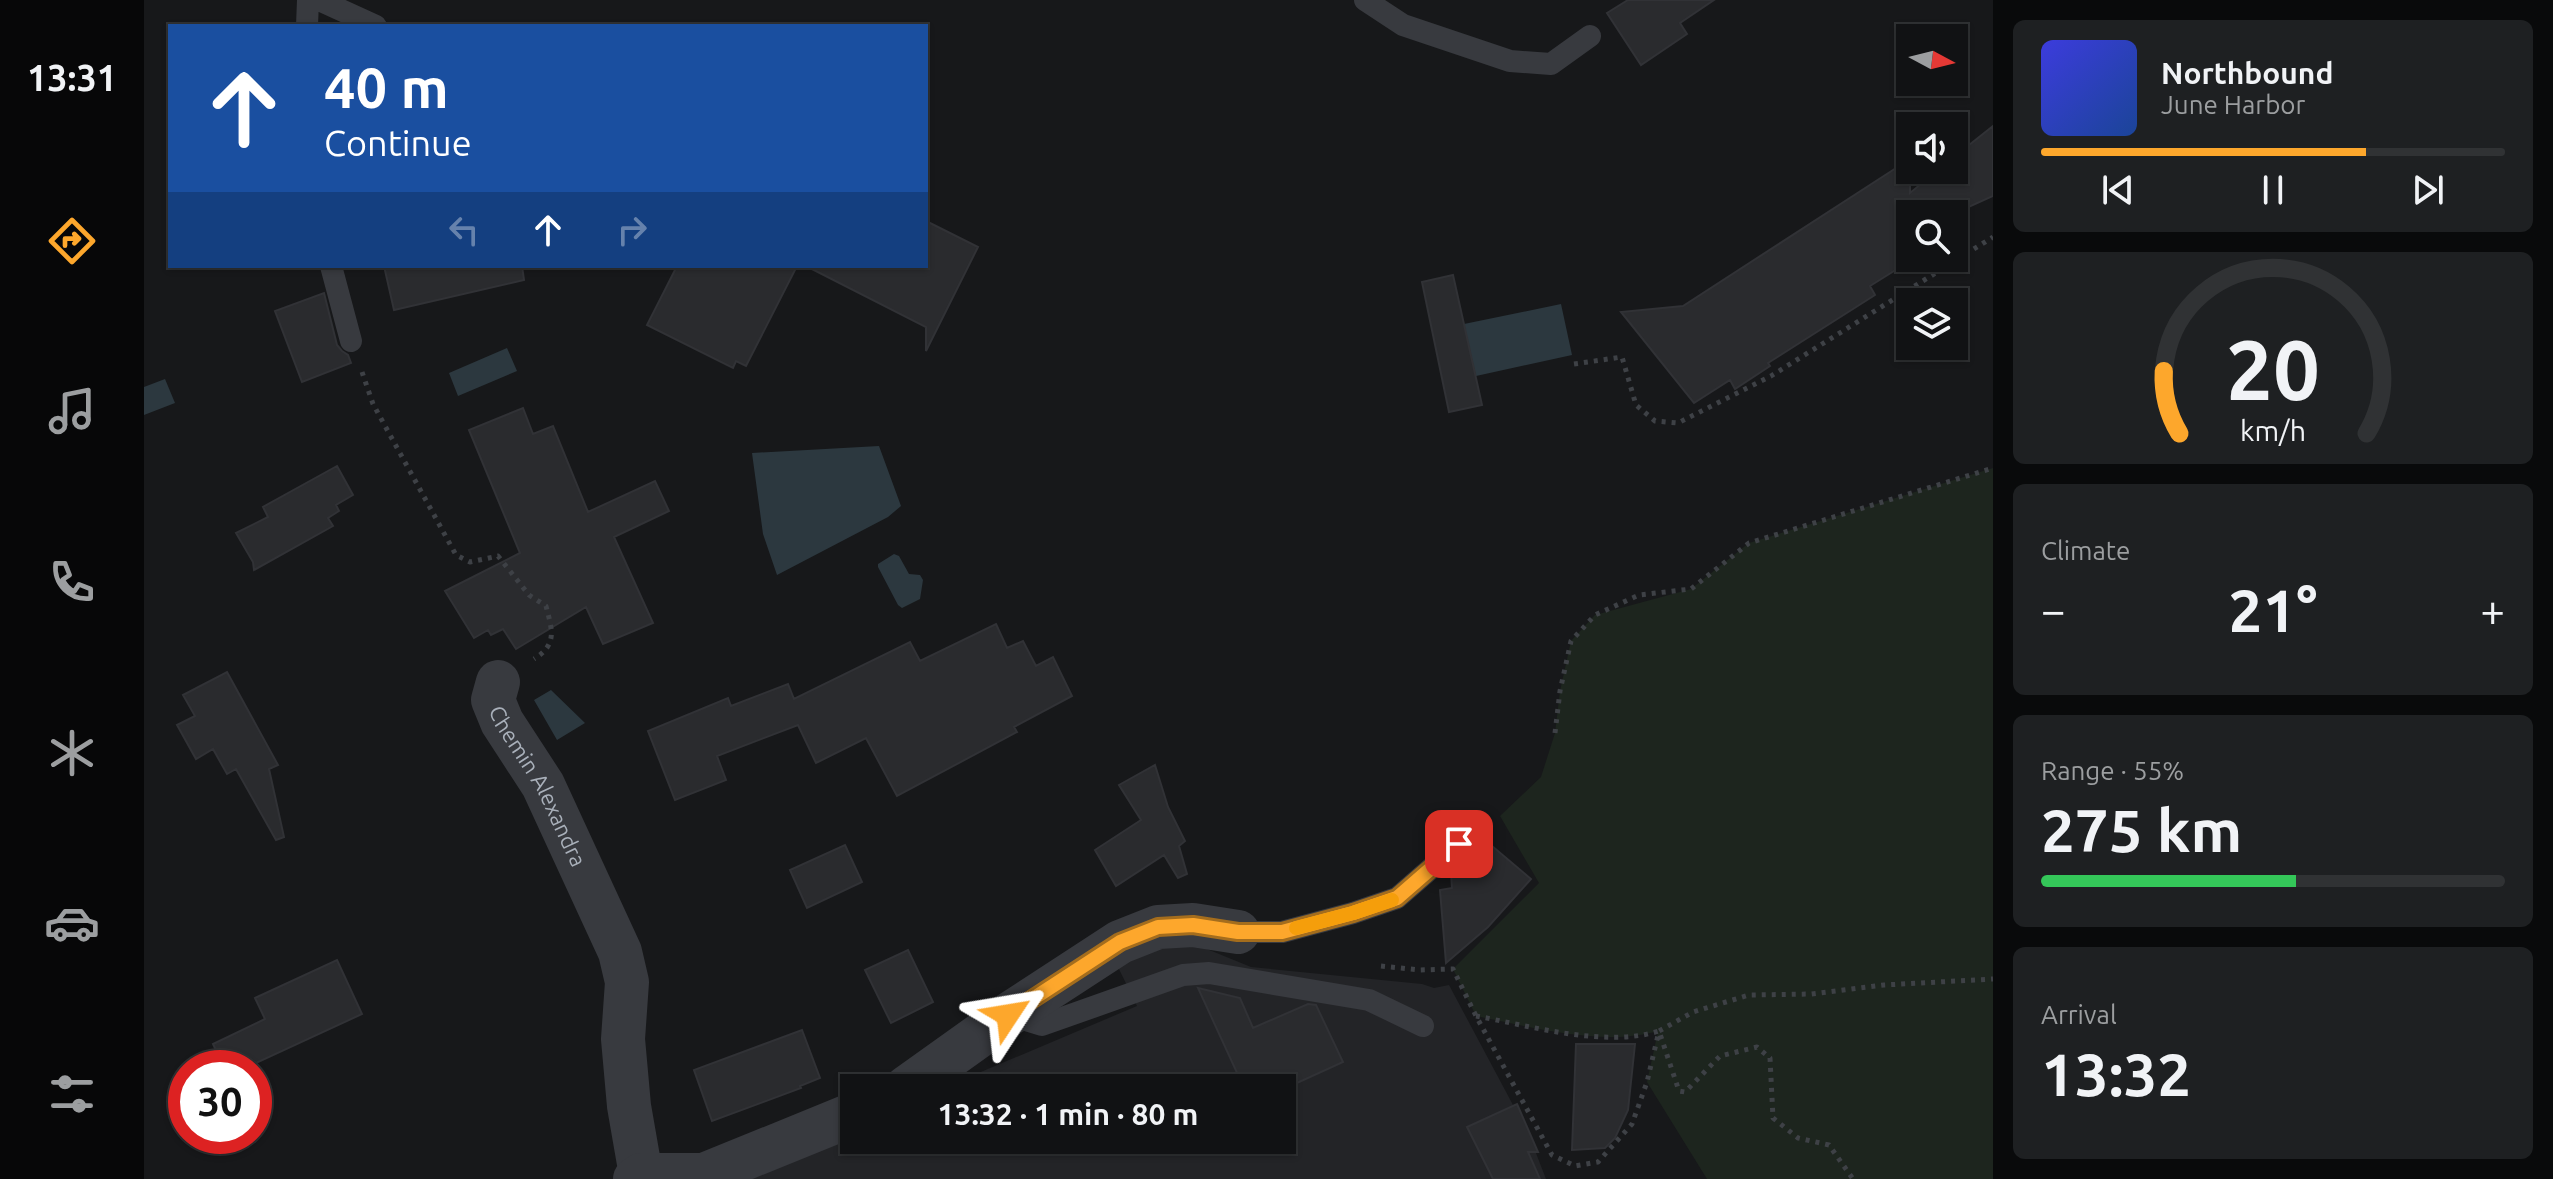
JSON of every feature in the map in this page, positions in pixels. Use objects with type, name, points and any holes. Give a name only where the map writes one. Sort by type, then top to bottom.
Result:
[{"type":"street","name":"Chemin Alexandra","points":[[498,682],[493,700],[502,722],[543,785],[620,952],[627,982],[623,1039],[638,1177]]},
{"type":"street","points":[[926,1074],[1008,1015],[1120,942],[1158,927],[1193,925],[1238,932]]},
{"type":"street","points":[[638,1177],[705,1177],[840,1120]]},
{"type":"lane","points":[[307,24],[308,0]]},
{"type":"lane","points":[[319,0],[372,24]]},
{"type":"lane","points":[[1365,0],[1403,25],[1510,61],[1551,64],[1590,36]]},
{"type":"lane","points":[[332,268],[351,341]]},
{"type":"lane","points":[[1238,932],[1282,932],[1397,898],[1459,844]]},
{"type":"lane","points":[[1008,1015],[1042,1025],[1183,975],[1209,973],[1369,1000],[1423,1026]]},
{"type":"path","points":[[1574,364],[1622,357],[1636,405],[1655,421],[1678,423],[1771,376],[1993,237]]},
{"type":"path","name":"Chemin Alexandra","points":[[351,341],[373,404],[456,555],[470,562],[498,556],[529,595],[546,606],[553,633],[546,652],[498,682]]},
{"type":"path","points":[[1555,733],[1571,641],[1595,615],[1639,595],[1691,589],[1749,543],[1993,468]]},
{"type":"path","points":[[1376,966],[1453,969],[1552,1155],[1575,1166],[1598,1162],[1632,1124],[1647,1082],[1659,1031]]},
{"type":"path","points":[[1476,1016],[1602,1037],[1642,1036],[1659,1031],[1693,1012],[1749,995],[1811,994],[1884,985],[1993,979]]},
{"type":"path","points":[[1659,1031],[1679,1091],[1685,1092],[1720,1056],[1757,1047],[1770,1058],[1773,1118],[1798,1138],[1829,1145],[1853,1179]]},
{"type":"shaded area","points":[[1561,304],[1572,355],[1476,376],[1464,324]]},
{"type":"shaded area","points":[[507,348],[517,371],[458,396],[449,373]]},
{"type":"shaded area","points":[[165,379],[175,403],[144,415],[144,387]]},
{"type":"shaded area","points":[[879,446],[901,506],[888,517],[777,575],[763,534],[752,453]]},
{"type":"shaded area","points":[[1993,468],[1993,1179],[1707,1179],[1647,1082],[1658,1031],[1614,1037],[1591,1036],[1476,1016],[1453,969],[1539,883],[1500,816],[1541,777],[1555,733],[1571,641],[1595,615],[1691,589],[1749,543]]},
{"type":"shaded area","points":[[894,554],[899,556],[909,574],[920,575],[923,580],[920,599],[902,608],[878,567]]},
{"type":"shaded area","points":[[551,690],[585,723],[557,740],[534,700]]},
{"type":"shaded area","points":[[1197,945],[1251,967],[1422,984],[1434,988],[1449,985],[1513,1105],[1517,1104],[1546,1179],[747,1179],[840,1136],[840,1154],[1296,1154],[1296,1074],[976,1074],[1137,1006],[1118,967],[1151,949]]},
{"type":"building","points":[[1628,0],[1714,0],[1680,23],[1687,34],[1641,65],[1607,13]]},
{"type":"building","points":[[1993,126],[1993,196],[1968,207],[1968,200],[1896,200],[1896,270],[1870,286],[1875,295],[1768,363],[1770,366],[1735,389],[1730,380],[1694,403],[1621,312],[1683,306],[1896,168],[1896,184],[1910,184],[1910,193],[1921,184],[1968,184],[1968,146]]},
{"type":"building","points":[[928,222],[978,247],[926,351],[926,327],[810,268],[928,268]]},
{"type":"building","points":[[384,268],[522,268],[524,280],[394,310]]},
{"type":"building","points":[[676,268],[796,268],[746,366],[736,361],[733,368],[647,325]]},
{"type":"building","points":[[1453,275],[1482,405],[1449,412],[1422,282]]},
{"type":"building","points":[[324,293],[337,345],[348,355],[351,363],[302,382],[275,311]]},
{"type":"building","points":[[523,408],[533,434],[553,426],[588,512],[655,481],[669,511],[614,537],[653,623],[603,644],[586,607],[516,649],[503,629],[491,635],[488,630],[474,638],[445,591],[520,553],[469,430]]},
{"type":"building","points":[[337,466],[353,495],[336,505],[339,511],[328,518],[333,526],[254,570],[253,562],[236,533],[268,517],[263,507]]},
{"type":"building","points":[[996,624],[1007,648],[1023,641],[1036,666],[1053,657],[1072,696],[1014,727],[1017,732],[897,796],[866,738],[816,763],[798,725],[717,756],[726,780],[675,800],[648,731],[728,698],[731,706],[788,684],[794,699],[910,642],[920,661]]},
{"type":"building","points":[[227,672],[278,765],[269,769],[284,837],[276,840],[236,769],[227,774],[213,749],[196,759],[177,725],[195,716],[183,695]]},
{"type":"building","points":[[1155,765],[1168,807],[1185,841],[1179,846],[1187,874],[1178,878],[1164,855],[1116,886],[1095,850],[1141,820],[1119,785]]},
{"type":"building","points":[[845,845],[862,882],[807,908],[790,870]]},
{"type":"building","points":[[1492,846],[1531,879],[1488,927],[1446,963],[1440,890],[1452,888],[1451,873]]},
{"type":"building","points":[[908,950],[933,1002],[891,1023],[865,970]]},
{"type":"building","points":[[337,960],[362,1014],[272,1056],[272,1050],[216,1050],[213,1044],[265,1019],[255,998]]},
{"type":"building","points":[[1198,988],[1240,998],[1253,1028],[1308,1004],[1316,1005],[1343,1062],[1296,1083],[1296,1074],[1238,1074]]},
{"type":"building","points":[[802,1030],[820,1078],[712,1121],[694,1070]]},
{"type":"building","points":[[1576,1044],[1635,1044],[1628,1110],[1615,1138],[1605,1148],[1572,1150]]},
{"type":"building","points":[[1517,1104],[1538,1152],[1528,1152],[1540,1179],[1493,1179],[1467,1127]]},
{"type":"slow traffic","points":[[1296,928],[1392,900]]},
{"type":"route","points":[[1008,1015],[1120,942],[1158,927],[1193,925],[1238,932],[1282,932],[1353,913],[1397,898],[1459,844]]}]
